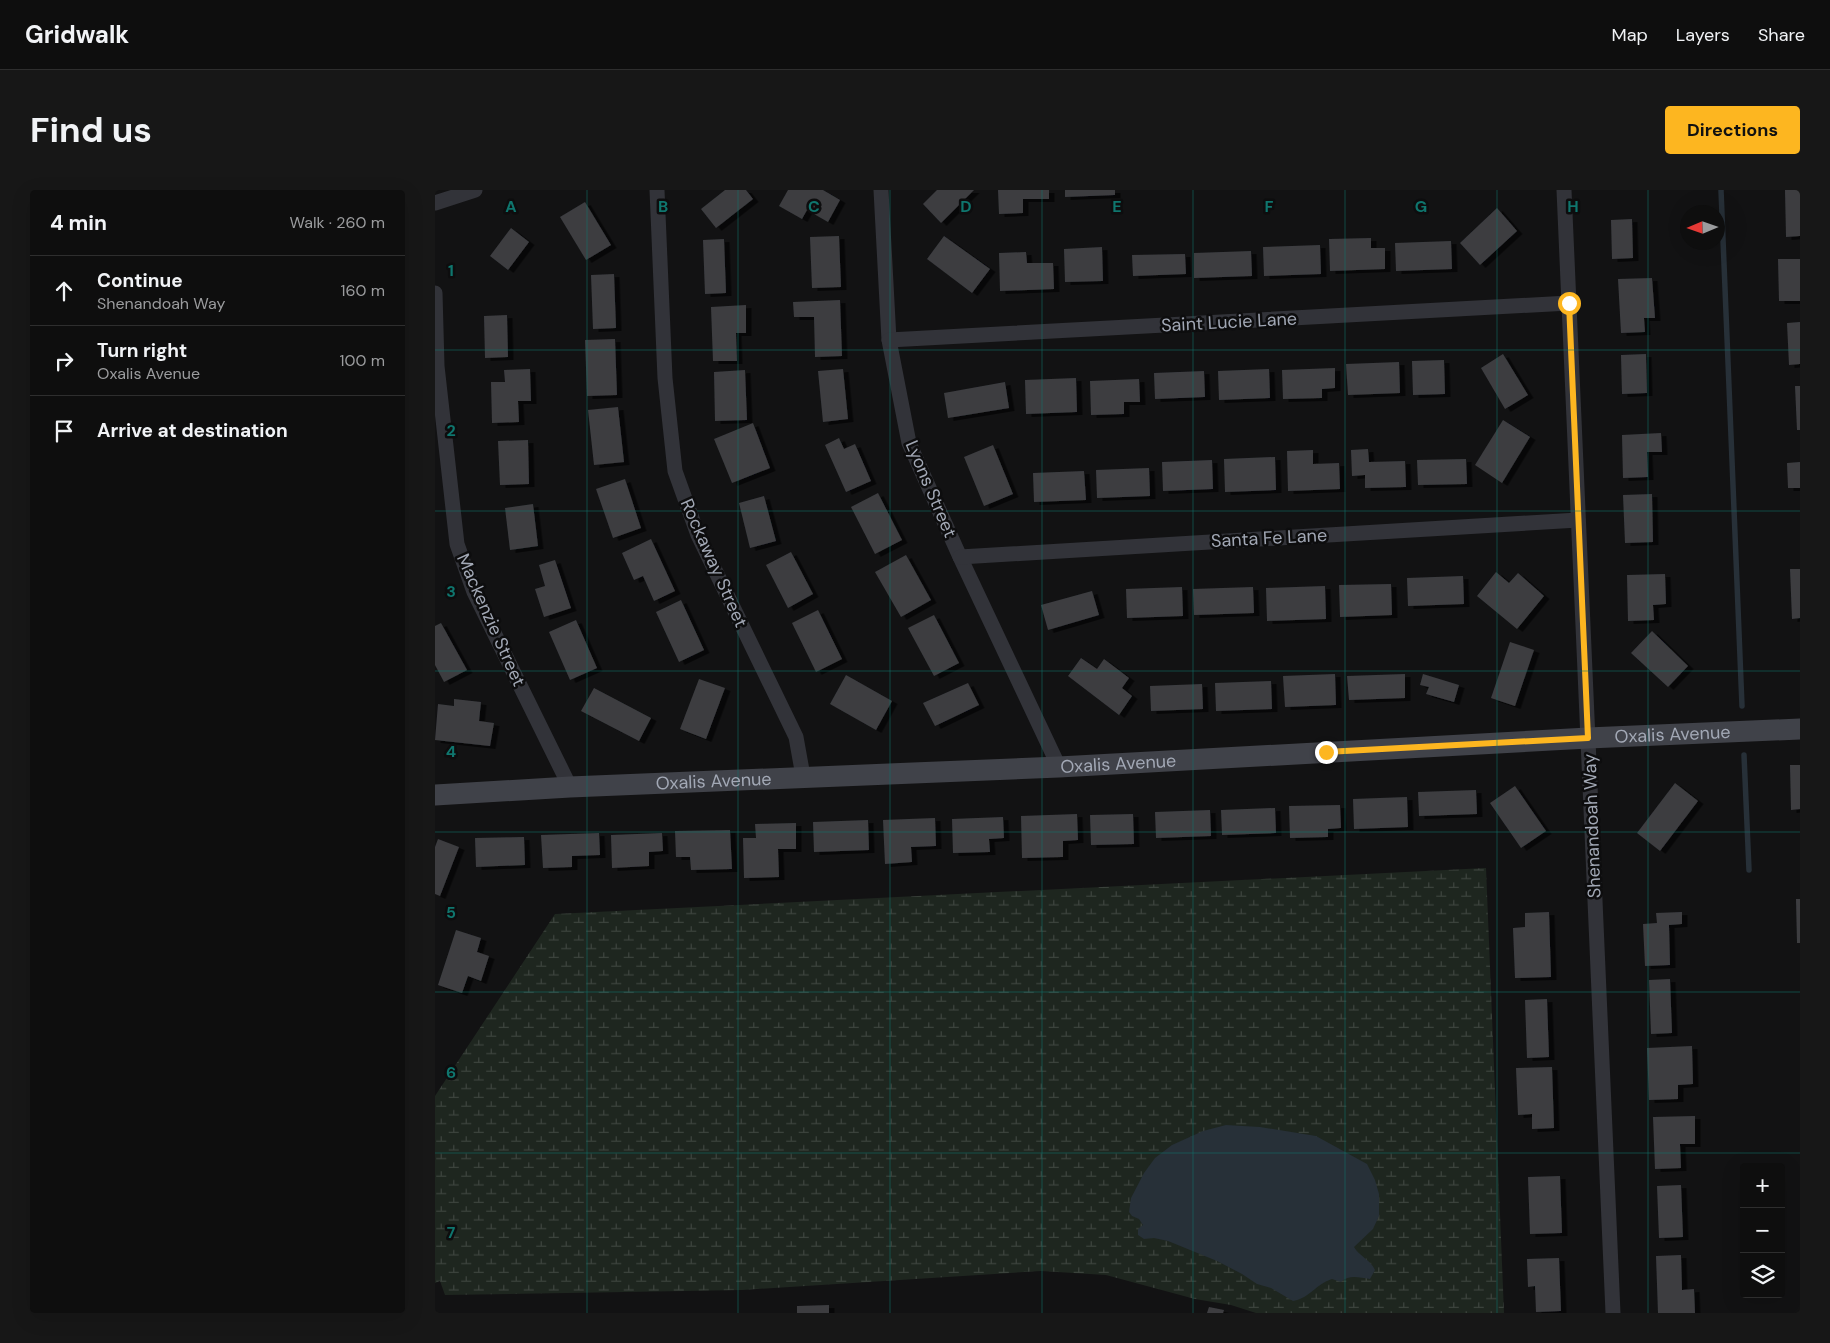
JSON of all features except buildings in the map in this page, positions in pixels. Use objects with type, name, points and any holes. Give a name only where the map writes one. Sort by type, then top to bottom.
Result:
[{"type":"street","points":[[435,203],[475,190]]},
{"type":"street","name":"Rockaway Street","points":[[657,190],[665,378],[675,471],[698,535],[795,737],[803,776]]},
{"type":"street","name":"Lyons Street","points":[[881,190],[889,340],[909,443],[1059,767]]},
{"type":"street","name":"Shenandoah Way","points":[[1564,190],[1613,1313]]},
{"type":"street","name":"Mackenzie Street","points":[[435,293],[437,366],[457,544],[475,592],[570,787]]},
{"type":"street","name":"Saint Lucie Lane","points":[[889,340],[1569,303]]},
{"type":"street","name":"Santa Fe Lane","points":[[960,556],[1578,520]]},
{"type":"street","name":"Oxalis Avenue","points":[[435,795],[803,776],[1059,767],[1588,738],[1800,730]]},
{"type":"green space","points":[[1486,868],[1504,1313],[1256,1313],[1231,1305],[1195,1299],[1106,1275],[1041,1271],[742,1290],[445,1295],[440,1281],[435,1283],[435,1096],[555,914]]},
{"type":"shaded area","points":[[1226,1125],[1260,1127],[1316,1136],[1367,1164],[1379,1194],[1379,1216],[1373,1229],[1354,1247],[1371,1263],[1375,1270],[1370,1279],[1351,1277],[1341,1282],[1332,1279],[1321,1284],[1305,1297],[1293,1301],[1271,1288],[1257,1284],[1217,1261],[1168,1241],[1154,1238],[1144,1239],[1138,1235],[1138,1229],[1143,1225],[1139,1219],[1132,1216],[1129,1212],[1131,1198],[1144,1173],[1155,1158],[1172,1145],[1203,1131]]},
{"type":"waterway","points":[[1721,190],[1742,706]]},
{"type":"waterway","points":[[1744,755],[1749,870]]},
{"type":"route","points":[[1326,752],[1588,738],[1569,303]]}]
